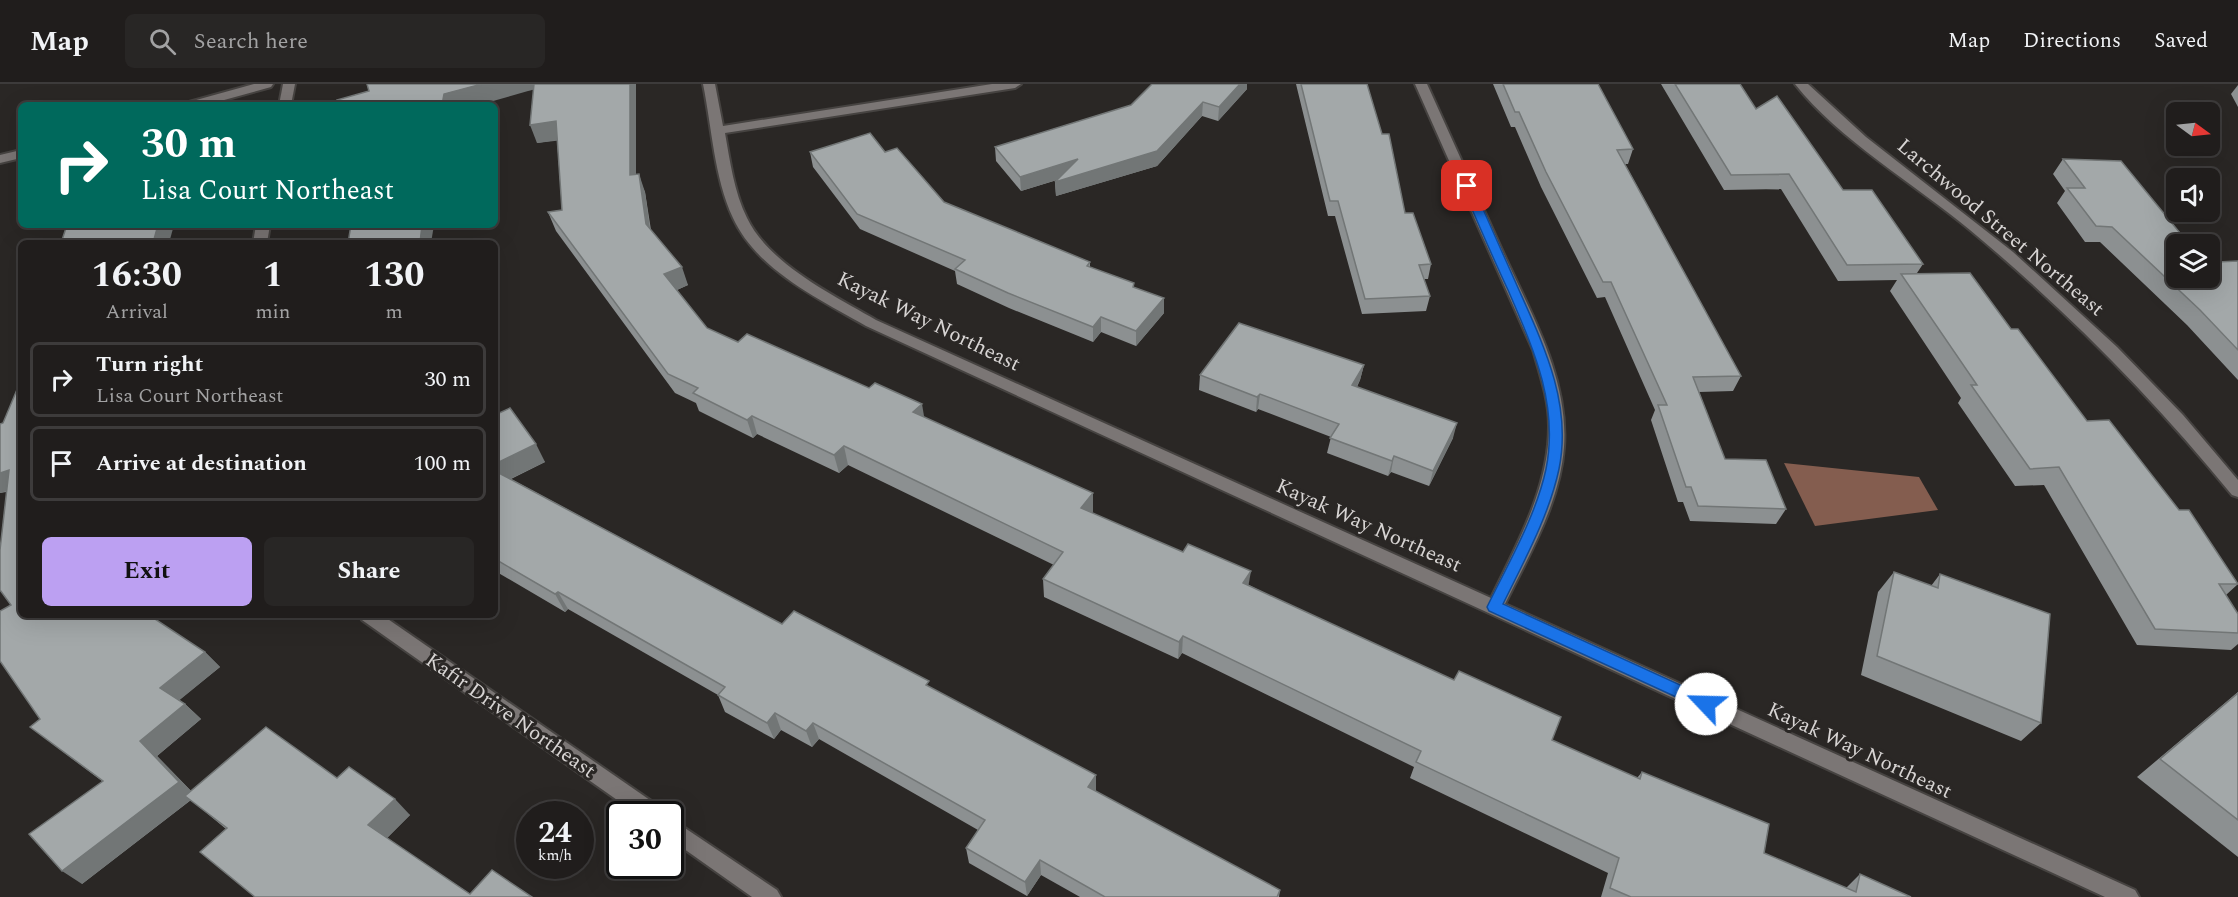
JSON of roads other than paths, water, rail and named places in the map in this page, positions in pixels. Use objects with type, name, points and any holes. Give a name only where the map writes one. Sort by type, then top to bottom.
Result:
[{"type":"street","points":[[204,102],[267,84]]},
{"type":"street","points":[[286,102],[289,84]]},
{"type":"street","name":"Kayak Way Northeast","points":[[709,84],[730,186],[741,220],[758,245],[803,283],[871,323],[2128,897]]},
{"type":"street","points":[[719,130],[1016,84]]},
{"type":"street","points":[[1421,84],[1540,350],[1553,391],[1557,427],[1552,470],[1531,530],[1495,607]]},
{"type":"street","name":"Larchwood Street Northeast","points":[[1801,84],[1845,125],[1971,224],[2081,321],[2206,452],[2238,491]]},
{"type":"street","points":[[0,159],[18,155]]},
{"type":"street","name":"Kafir Drive Northeast","points":[[372,618],[634,801]]},
{"type":"street","points":[[684,837],[770,897]]}]
